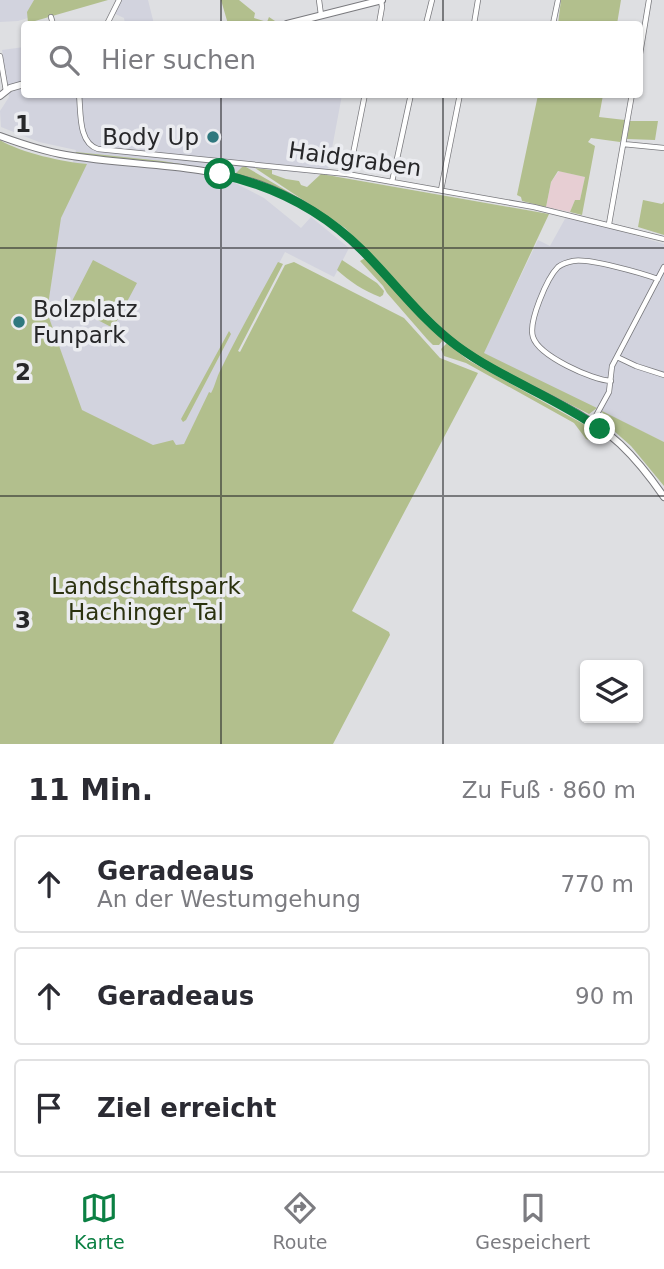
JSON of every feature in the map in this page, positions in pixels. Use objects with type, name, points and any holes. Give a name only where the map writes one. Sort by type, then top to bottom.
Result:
[{"type":"main road","points":[[300,21],[382,0]]},
{"type":"main road","points":[[3,93],[21,85]]},
{"type":"main road","points":[[0,136],[67,156],[165,166],[227,176],[290,198],[341,232],[363,251],[425,319],[455,345],[607,434],[635,460],[664,497]]},
{"type":"street","points":[[108,21],[119,0]]},
{"type":"street","points":[[319,0],[321,16]]},
{"type":"street","points":[[379,21],[382,0]]},
{"type":"street","points":[[427,21],[432,0]]},
{"type":"street","points":[[474,21],[478,0]]},
{"type":"street","points":[[554,21],[558,0]]},
{"type":"street","points":[[643,32],[649,0]]},
{"type":"street","points":[[51,17],[52,21]]},
{"type":"street","points":[[0,55],[3,93]]},
{"type":"street","name":"Haidgraben","points":[[80,98],[85,138],[95,149],[349,174],[609,224],[664,239]]},
{"type":"street","points":[[349,174],[364,98]]},
{"type":"street","points":[[392,182],[410,98]]},
{"type":"street","points":[[441,190],[459,98]]},
{"type":"street","points":[[609,224],[631,98]]},
{"type":"street","points":[[623,144],[664,148]]},
{"type":"street","points":[[611,381],[593,377],[547,354],[536,345],[531,331],[532,321],[551,277],[559,266],[576,260],[658,279]]},
{"type":"street","points":[[592,423],[609,392],[612,366],[664,267]]},
{"type":"street","points":[[617,357],[664,375]]},
{"type":"street","points":[[598,414],[607,434]]},
{"type":"shaded area","points":[[0,0],[34,0],[28,18],[0,22]]},
{"type":"shaded area","points":[[120,0],[148,0],[153,21],[124,21],[124,18],[113,13]]},
{"type":"shaded area","points":[[21,47],[21,98],[341,98],[327,175],[242,167],[233,182],[264,198],[301,228],[311,217],[349,248],[334,277],[285,252],[177,458],[81,411],[47,312],[60,215],[76,150],[39,142],[1,127],[0,111],[9,97],[2,50]]},
{"type":"shaded area","points":[[559,171],[585,177],[580,200],[575,200],[570,212],[546,207],[551,182]]},
{"type":"shaded area","points":[[566,217],[619,229],[664,244],[664,442],[483,354],[538,240],[550,246]]},
{"type":"green space","points":[[34,0],[108,0],[35,21],[28,21],[27,12]]},
{"type":"green space","points":[[221,0],[239,0],[255,13],[254,18],[264,21],[227,21]]},
{"type":"green space","points":[[561,0],[621,0],[618,21],[558,21]]},
{"type":"green space","points":[[537,98],[602,98],[599,117],[625,120],[620,142],[591,138],[588,142],[595,146],[582,215],[570,212],[575,200],[580,200],[585,177],[558,171],[551,182],[546,207],[522,201],[517,195]]},
{"type":"green space","points":[[630,121],[658,121],[655,140],[627,139]]},
{"type":"green space","name":"Landschaftspark Hachinger Tal","points":[[0,140],[43,156],[87,164],[61,218],[47,312],[82,410],[153,445],[173,440],[176,445],[184,444],[278,262],[283,264],[238,351],[240,352],[285,265],[294,262],[404,318],[440,358],[478,373],[352,611],[390,635],[333,744],[0,744]]},
{"type":"green space","points":[[76,152],[162,161],[236,173],[246,167],[301,199],[234,175],[75,155]]},
{"type":"green space","points":[[255,168],[272,170],[272,174],[299,181],[307,187],[321,174],[549,214],[484,353],[597,408],[589,414],[483,360],[451,337],[345,228]]},
{"type":"green space","points":[[643,200],[662,204],[664,202],[664,235],[638,227]]},
{"type":"green space","points":[[365,258],[443,340],[439,345],[433,345],[427,339],[387,293],[360,261]]},
{"type":"green space","points":[[93,260],[137,283],[113,328],[73,307],[74,304],[71,303]]},
{"type":"green space","points":[[342,260],[377,283],[384,291],[383,295],[380,297],[368,292],[337,270]]},
{"type":"green space","points":[[229,331],[231,334],[183,422],[181,419]]},
{"type":"green space","points":[[447,343],[468,360],[587,426],[587,437],[596,443],[586,439],[574,423],[466,363],[444,356],[441,349]]},
{"type":"green space","points":[[602,411],[664,442],[664,486],[631,446],[605,423]]},
{"type":"place","name":"Body Up","points":[[213,137]]},
{"type":"place","name":"Bolzplatz Funpark","points":[[19,322]]},
{"type":"route","points":[[220,174],[250,181],[321,216],[363,251],[416,310],[455,345],[600,429]]}]
